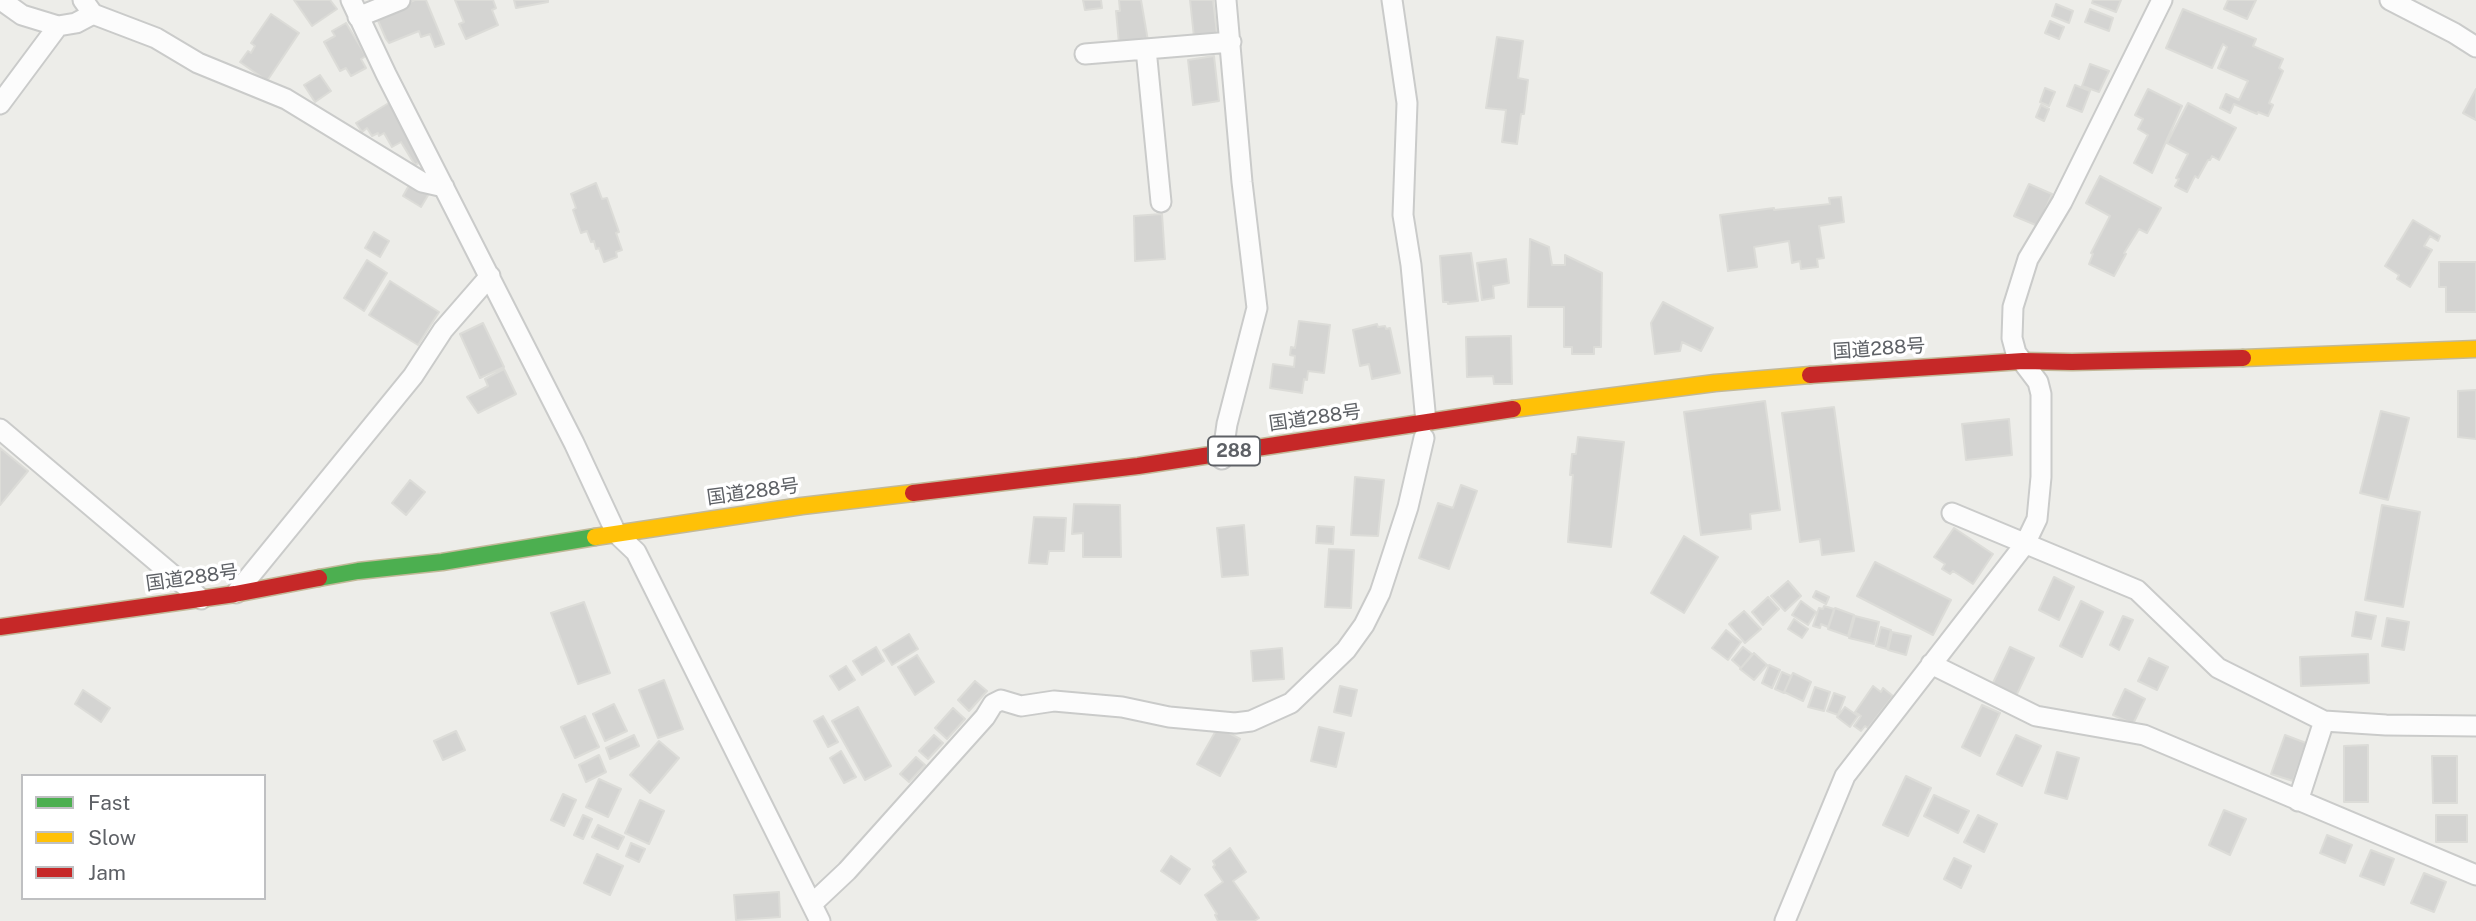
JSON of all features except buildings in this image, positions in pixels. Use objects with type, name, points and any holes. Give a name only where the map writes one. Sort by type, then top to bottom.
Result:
[{"type":"highway","name":"国道288号","points":[[1529,423],[1708,399],[2072,362],[2476,349]]},
{"type":"highway","name":"国道288号","points":[[907,510],[1222,458],[1425,430],[1715,383],[1864,370],[2028,368],[2208,375]]},
{"type":"highway","name":"国道288号","points":[[1425,430],[1503,427]]},
{"type":"highway","name":"国道288号","points":[[0,627],[235,594],[358,571],[442,562],[802,506],[1222,458]]},
{"type":"highway","points":[[610,554],[643,551]]},
{"type":"highway","points":[[373,586],[507,564],[559,559]]},
{"type":"highway","name":"国道288号","points":[[0,639],[319,594]]},
{"type":"street","points":[[1,0],[22,15],[58,26],[76,23],[88,7],[156,38],[198,63],[286,99],[422,181],[444,187]]},
{"type":"street","points":[[400,0],[354,8],[574,443],[616,533],[643,551],[817,912],[847,871],[993,705],[1002,700],[1021,706],[1054,701],[1122,707],[1170,717],[1235,723],[1251,721],[1291,704],[1346,650],[1370,614],[1380,593],[1408,507],[1425,430],[1411,265],[1403,215],[1406,164],[1405,83],[1392,0]]},
{"type":"street","points":[[1222,458],[1227,424],[1257,308],[1242,182],[1226,0]]},
{"type":"street","points":[[1785,921],[1845,776],[2025,544],[2037,519],[2041,477],[2041,394],[2038,382],[2016,353],[2012,338],[2013,307],[2028,259],[2062,202],[2162,0]]},
{"type":"street","points":[[2390,0],[2476,47]]},
{"type":"street","points":[[0,104],[58,26]]},
{"type":"street","points":[[1085,54],[1231,42]]},
{"type":"street","points":[[1146,49],[1161,202]]},
{"type":"street","points":[[235,594],[412,376],[443,330],[490,276]]},
{"type":"street","points":[[0,429],[201,599]]},
{"type":"street","points":[[1952,513],[2137,590],[2218,668],[2324,721],[2476,726]]},
{"type":"street","points":[[1931,664],[2036,716],[2144,735],[2476,875]]},
{"type":"street","points":[[2298,801],[2324,721]]},
{"type":"traffic: fast","points":[[319,578],[442,562],[595,537]]},
{"type":"traffic: slow","points":[[2243,358],[2476,349]]},
{"type":"traffic: slow","points":[[1513,409],[1715,383],[1810,375]]},
{"type":"traffic: slow","points":[[595,537],[802,506],[913,493]]},
{"type":"traffic: jam","points":[[1810,375],[2023,361],[2243,358]]},
{"type":"traffic: jam","points":[[913,493],[1138,466],[1513,409]]},
{"type":"traffic: jam","points":[[0,627],[235,594],[319,578]]}]
